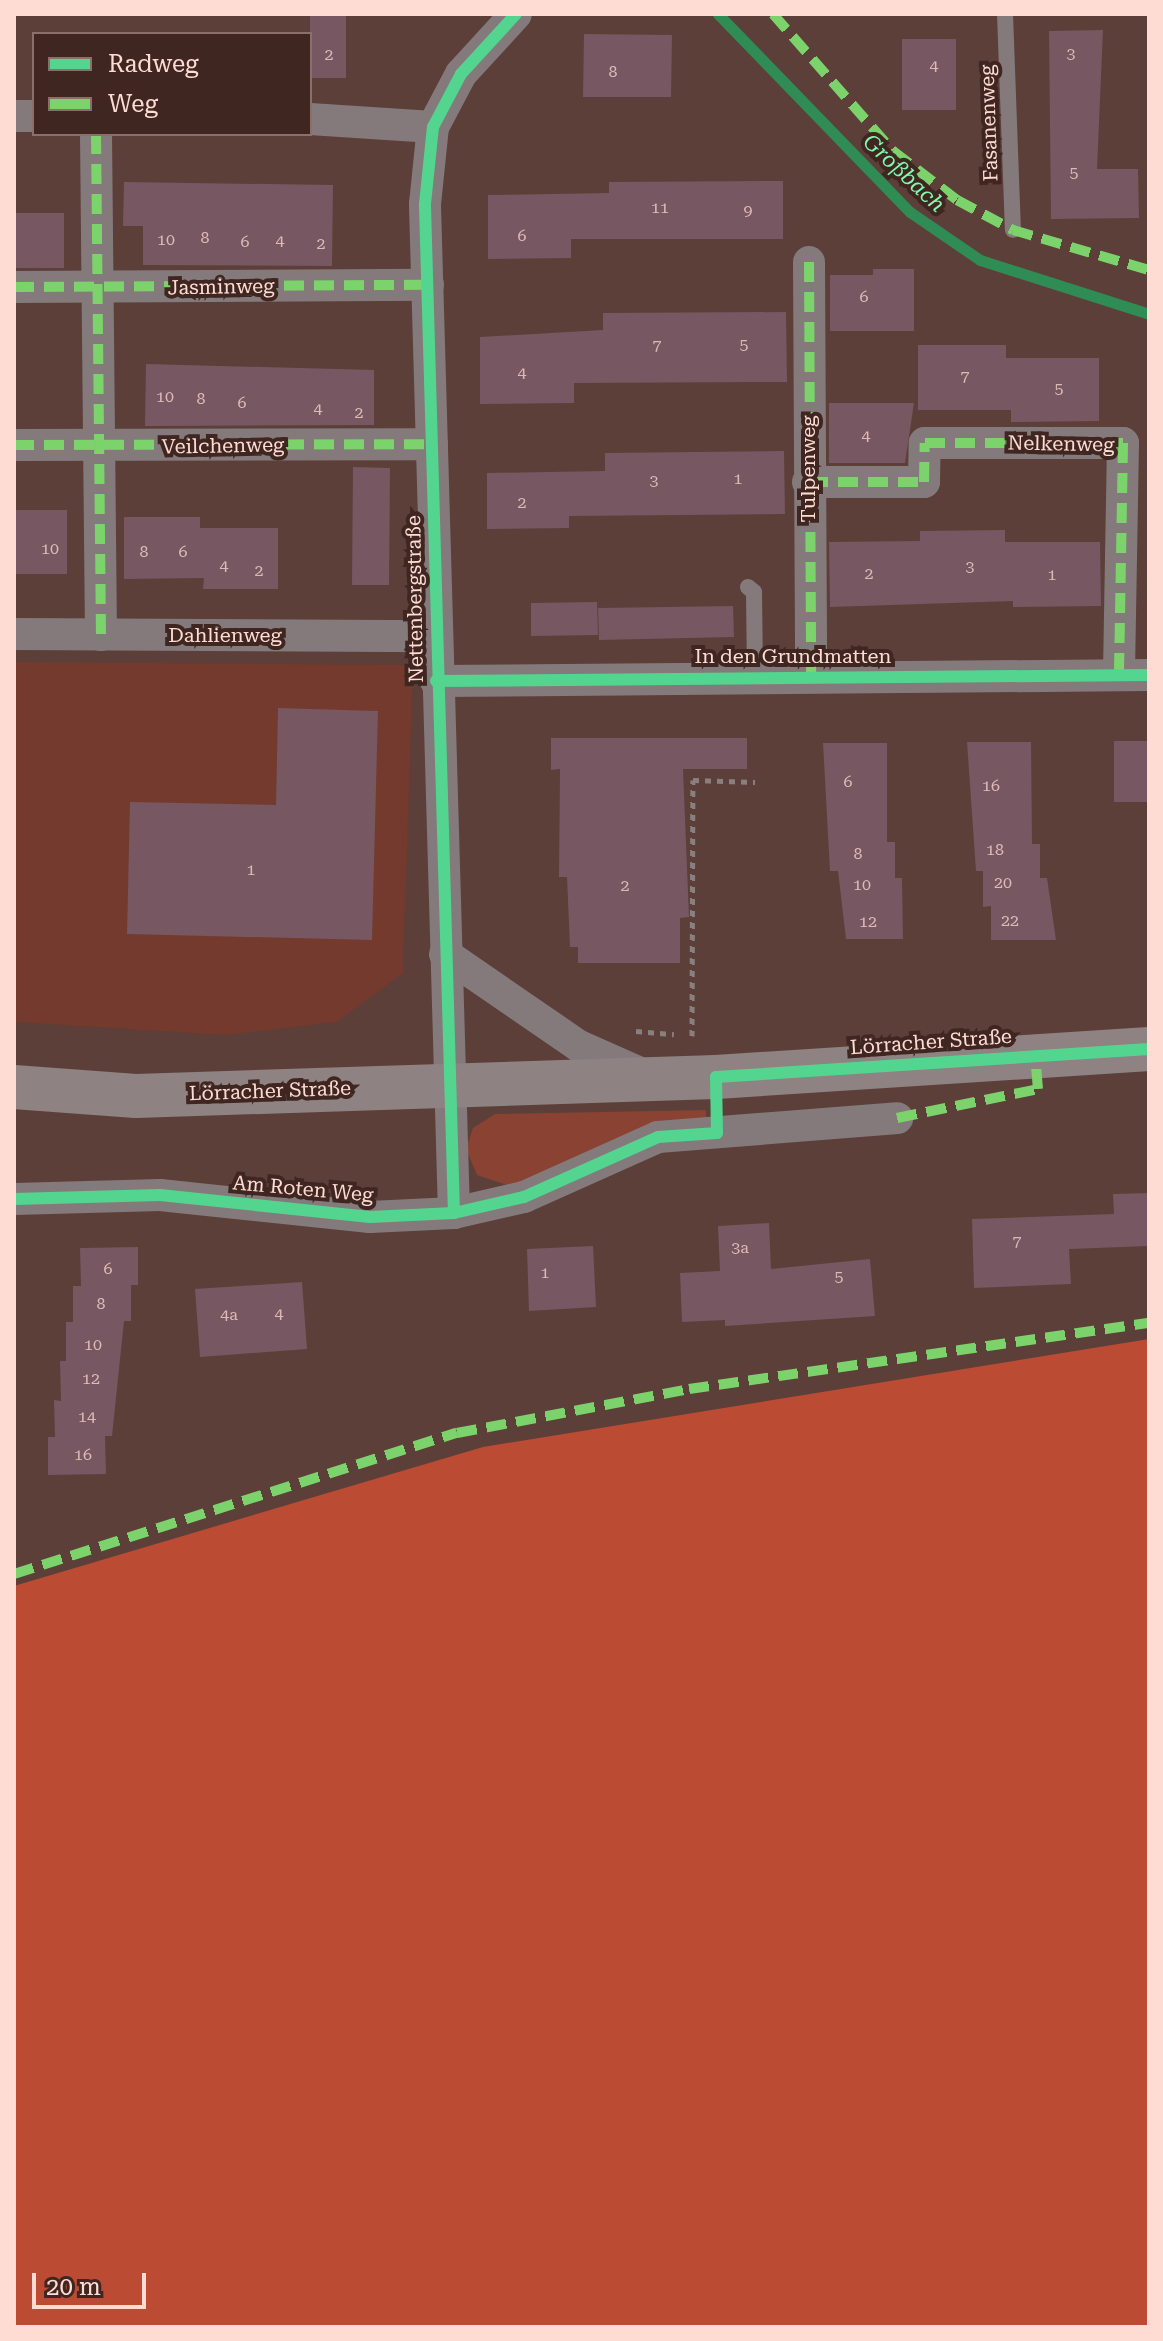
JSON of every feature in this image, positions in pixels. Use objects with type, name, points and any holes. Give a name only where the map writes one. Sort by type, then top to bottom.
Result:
[{"type":"main road","name":"Lörracher Straße","points":[[14,1087],[136,1096],[653,1079],[1149,1049]]},
{"type":"street","name":"Nettenbergstraße","points":[[454,1213],[436,681],[425,204],[433,127],[461,74],[516,14]]},
{"type":"street","points":[[312,119],[433,127]]},
{"type":"street","points":[[96,136],[101,635]]},
{"type":"street","name":"Tulpenweg","points":[[809,262],[811,675]]},
{"type":"street","name":"Jasminweg","points":[[14,287],[428,285]]},
{"type":"street","name":"Nelkenweg","points":[[808,482],[924,482],[925,443],[1123,443],[1134,675]]},
{"type":"street","name":"Veilchenweg","points":[[14,445],[432,444]]},
{"type":"street","name":"Dahlienweg","points":[[14,634],[435,636]]},
{"type":"street","name":"In den Grundmatten","points":[[436,681],[811,675],[1134,675]]},
{"type":"street","points":[[445,954],[579,1046],[653,1079]]},
{"type":"street","name":"Am Roten Weg","points":[[14,1199],[160,1195],[370,1217],[454,1213],[524,1197],[658,1137],[897,1118]]},
{"type":"lane","name":"Fasanenweg","points":[[1005,14],[1013,230]]},
{"type":"lane","points":[[748,587],[754,592],[755,676]]},
{"type":"path","points":[[692,1036],[693,780],[755,782]]},
{"type":"shaded area","points":[[14,662],[413,665],[403,973],[337,1022],[225,1035],[14,1022]]},
{"type":"shaded area","points":[[706,1110],[706,1119],[510,1186],[477,1175],[466,1149],[473,1128],[495,1114]]},
{"type":"shaded area","points":[[1149,1339],[1149,2327],[14,2327],[14,1586],[483,1447]]},
{"type":"building","points":[[310,14],[346,14],[346,78],[312,78]]},
{"type":"building","points":[[1103,30],[1097,169],[1138,169],[1139,218],[1051,219],[1049,31]]},
{"type":"building","points":[[584,34],[672,35],[671,97],[583,97]]},
{"type":"building","points":[[902,39],[956,39],[956,110],[902,110]]},
{"type":"building","points":[[783,181],[783,239],[571,239],[571,258],[488,259],[488,195],[609,193],[609,182]]},
{"type":"building","points":[[124,182],[333,185],[332,266],[143,265],[143,226],[123,226]]},
{"type":"building","points":[[14,213],[64,213],[64,268],[14,268]]},
{"type":"building","points":[[873,269],[914,269],[914,331],[830,331],[830,275],[873,275]]},
{"type":"building","points":[[786,312],[787,382],[574,383],[574,403],[480,404],[480,337],[603,330],[603,313]]},
{"type":"building","points":[[918,345],[1006,345],[1006,358],[1099,358],[1099,421],[1011,422],[1011,410],[918,410]]},
{"type":"building","points":[[146,364],[374,370],[374,425],[145,426]]},
{"type":"building","points":[[829,403],[914,403],[905,463],[829,463]]},
{"type":"building","points":[[784,451],[785,514],[569,516],[569,528],[487,529],[487,473],[605,471],[605,453]]},
{"type":"building","points":[[353,467],[390,468],[389,585],[352,585]]},
{"type":"building","points":[[14,510],[67,510],[67,574],[14,574]]},
{"type":"building","points":[[124,517],[200,517],[200,528],[278,528],[278,589],[203,589],[204,578],[124,579]]},
{"type":"building","points":[[1005,530],[1005,542],[1100,542],[1101,606],[1013,607],[1013,601],[830,607],[829,542],[920,541],[920,531]]},
{"type":"building","points":[[597,602],[598,635],[531,636],[531,603]]},
{"type":"building","points":[[733,606],[734,637],[599,640],[598,608]]},
{"type":"building","points":[[278,708],[378,711],[372,940],[127,934],[130,802],[276,805]]},
{"type":"building","points":[[551,738],[747,738],[747,769],[683,769],[689,917],[680,918],[680,963],[578,963],[578,947],[570,947],[567,877],[559,877],[560,769],[551,770]]},
{"type":"building","points":[[1114,741],[1149,741],[1149,802],[1114,802]]},
{"type":"building","points":[[967,742],[1031,742],[1032,844],[1040,844],[1040,878],[1047,878],[1056,940],[991,940],[991,906],[983,907],[983,871],[976,871]]},
{"type":"building","points":[[823,743],[887,743],[887,842],[895,842],[895,878],[902,878],[903,939],[846,939],[838,871],[830,871]]},
{"type":"building","points":[[1149,1193],[1149,1246],[1069,1249],[1071,1284],[974,1288],[972,1219],[1114,1214],[1113,1194]]},
{"type":"building","points":[[769,1223],[771,1269],[870,1259],[875,1316],[725,1326],[725,1320],[682,1322],[680,1273],[720,1271],[718,1226]]},
{"type":"building","points":[[593,1246],[596,1307],[529,1311],[527,1249]]},
{"type":"building","points":[[138,1247],[138,1285],[131,1285],[131,1321],[124,1321],[112,1436],[105,1436],[106,1474],[48,1475],[48,1437],[55,1437],[54,1400],[61,1401],[60,1361],[66,1361],[66,1322],[73,1322],[73,1286],[81,1286],[80,1248]]},
{"type":"building","points":[[302,1282],[307,1349],[200,1357],[195,1289]]},
{"type":"waterway","name":"Großbach","points":[[718,14],[910,212],[980,260],[1149,314]]},
{"type":"marked path","points":[[773,14],[893,151],[957,200],[1013,230],[1149,270]]},
{"type":"marked path","points":[[96,136],[101,635]]},
{"type":"marked path","points":[[809,262],[811,675]]},
{"type":"marked path","points":[[14,287],[428,285]]},
{"type":"marked path","points":[[808,482],[924,482],[925,443],[1123,443],[1119,675]]},
{"type":"marked path","points":[[14,445],[432,444]]},
{"type":"marked path","points":[[897,1118],[1038,1089],[1035,1055]]},
{"type":"marked path","points":[[14,1574],[457,1433],[689,1389],[1149,1323]]},
{"type":"cycle path","points":[[454,1213],[425,204],[433,127],[461,74],[516,14]]},
{"type":"cycle path","points":[[436,681],[1149,675]]},
{"type":"cycle path","points":[[14,1199],[160,1195],[370,1217],[454,1213],[524,1197],[658,1137],[717,1133],[716,1077],[1149,1049]]}]
